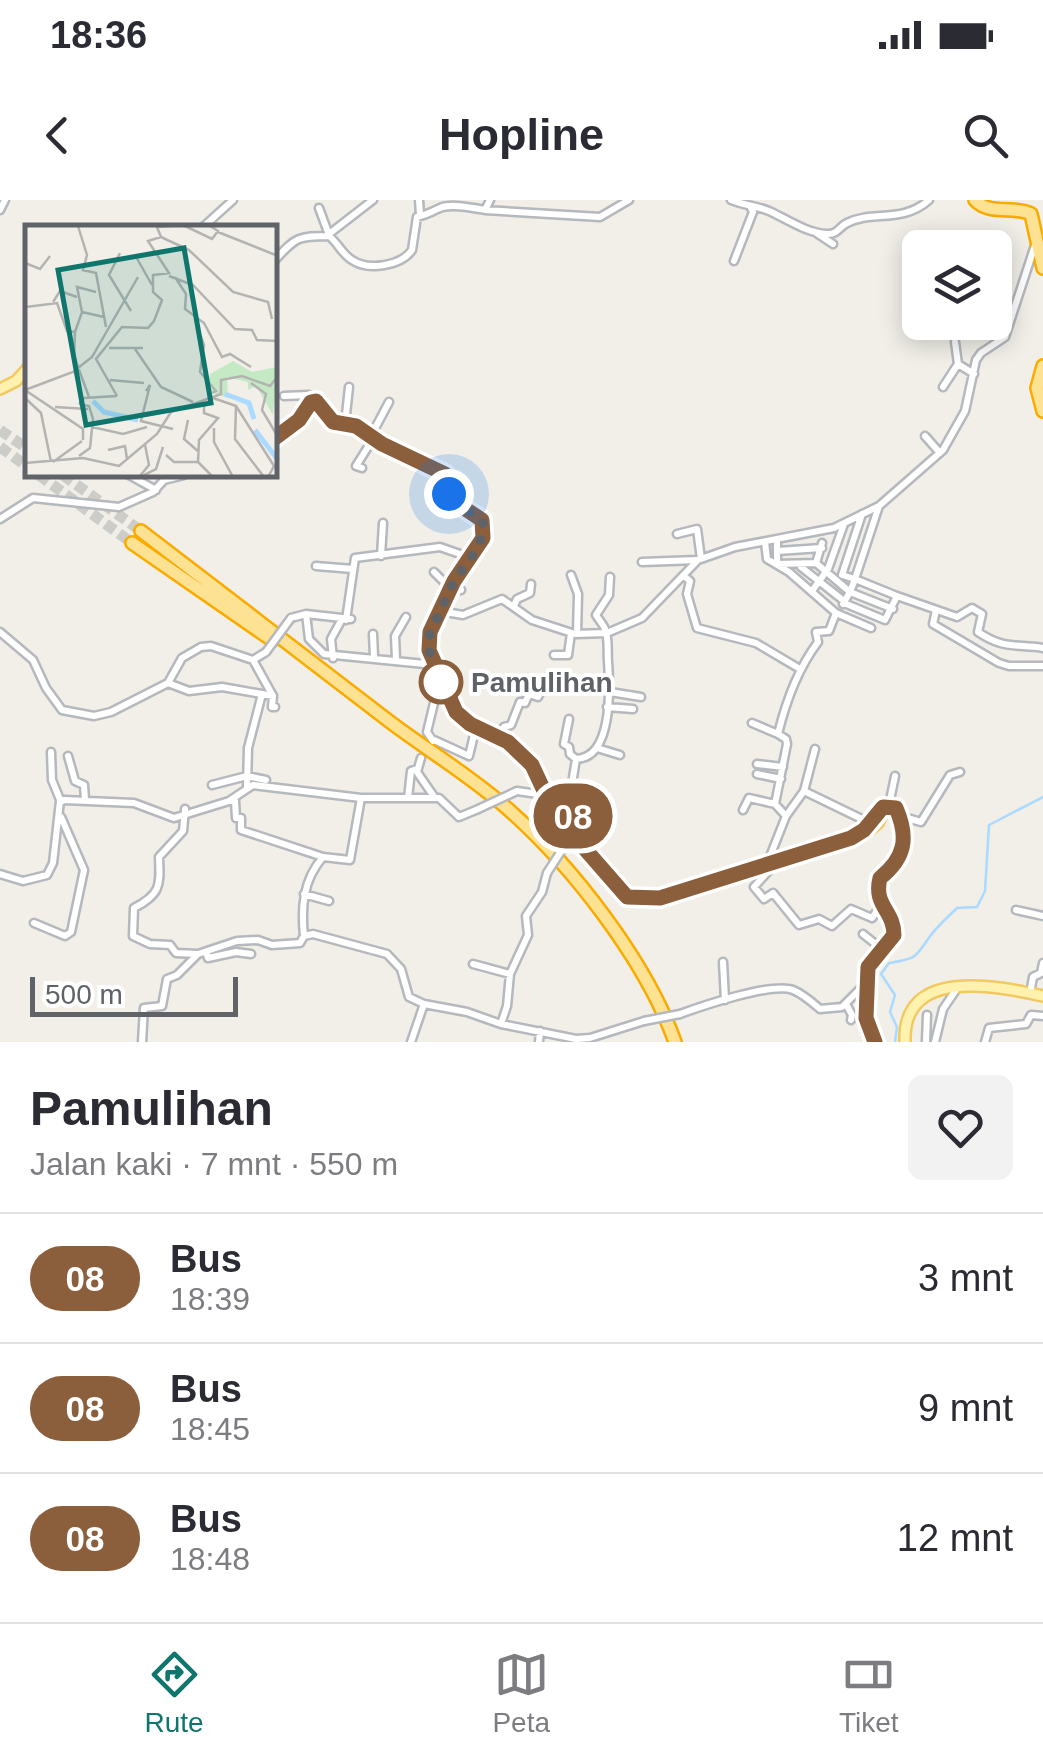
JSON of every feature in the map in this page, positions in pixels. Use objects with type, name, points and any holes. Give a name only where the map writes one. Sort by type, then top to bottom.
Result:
[{"type":"highway","points":[[975,200],[984,208],[1015,205],[1031,214],[1043,268]]},
{"type":"highway","points":[[1043,366],[1043,411]]},
{"type":"highway","points":[[141,530],[508,809],[598,908],[656,1000],[672,1042]]},
{"type":"highway","points":[[132,543],[280,646],[506,814],[576,888],[602,922],[672,1042]]},
{"type":"main road","points":[[0,389],[25,371]]},
{"type":"main road","points":[[278,436],[299,420],[314,400],[331,420],[356,426],[445,474],[452,500],[482,520],[483,538],[428,639],[440,678],[453,708],[476,726],[502,737],[532,765],[546,795],[569,802],[575,827],[571,842],[597,864],[622,894],[634,899],[660,898],[858,835],[874,828],[888,806]]},
{"type":"main road","points":[[878,1042],[866,1018],[868,965],[892,938],[894,927],[877,894],[879,880],[897,864],[901,854],[900,816],[896,808],[888,806]]},
{"type":"main road","points":[[858,835],[888,806]]},
{"type":"main road","points":[[905,1042],[907,1023],[921,999],[959,986],[977,985],[1043,996]]},
{"type":"street","points":[[0,210],[5,200]]},
{"type":"street","points":[[218,200],[222,209]]},
{"type":"street","points":[[205,225],[234,200]]},
{"type":"street","points":[[278,257],[302,236],[329,235],[373,200]]},
{"type":"street","points":[[319,208],[329,235],[354,262],[388,264],[405,259],[412,250],[415,221],[420,215],[419,200]]},
{"type":"street","points":[[480,206],[490,200]]},
{"type":"street","points":[[420,215],[468,204],[596,218],[629,200]]},
{"type":"street","points":[[731,200],[759,204],[791,224],[826,234],[851,222],[899,216],[929,200]]},
{"type":"street","points":[[734,261],[753,217],[749,205]]},
{"type":"street","points":[[810,228],[832,244]]},
{"type":"street","points":[[1012,321],[1039,245]]},
{"type":"street","points":[[642,562],[699,560],[735,547],[806,536],[879,506],[940,454],[965,411],[979,354],[1002,340]]},
{"type":"street","points":[[943,387],[958,364],[956,342]]},
{"type":"street","points":[[958,364],[974,374]]},
{"type":"street","points":[[345,424],[348,387]]},
{"type":"street","points":[[284,396],[309,395],[314,400]]},
{"type":"street","points":[[362,468],[356,466],[389,402]]},
{"type":"street","points":[[925,436],[940,454]]},
{"type":"street","points":[[134,478],[156,490]]},
{"type":"street","points":[[0,519],[27,499],[119,507],[172,478]]},
{"type":"street","points":[[778,734],[800,669],[818,642],[816,632],[829,631],[850,592],[879,506]]},
{"type":"street","points":[[842,575],[862,514]]},
{"type":"street","points":[[812,591],[828,570],[844,523]]},
{"type":"street","points":[[382,556],[383,524]]},
{"type":"street","points":[[440,611],[463,615],[502,599],[532,620],[574,633],[607,632],[642,618],[699,560],[697,529],[677,534]]},
{"type":"street","points":[[857,534],[869,538]]},
{"type":"street","points":[[777,564],[778,540]]},
{"type":"street","points":[[765,542],[765,556],[837,612],[872,628]]},
{"type":"street","points":[[333,658],[331,639],[346,619],[355,558],[425,546],[460,554],[468,563]]},
{"type":"street","points":[[777,551],[822,546],[816,562]]},
{"type":"street","points":[[777,564],[816,562],[850,592],[893,609]]},
{"type":"street","points":[[316,566],[353,570]]},
{"type":"street","points":[[802,567],[844,602],[885,620],[896,596]]},
{"type":"street","points":[[828,570],[959,618],[972,608],[982,614],[978,632],[994,642],[1006,647],[1043,648]]},
{"type":"street","points":[[434,572],[456,588]]},
{"type":"street","points":[[554,655],[568,654],[574,633],[578,594],[571,575]]},
{"type":"street","points":[[684,576],[690,581],[687,594],[696,627],[756,643],[800,669]]},
{"type":"street","points":[[569,719],[564,744],[570,746],[570,754],[576,759],[587,758],[597,748],[610,692],[607,632],[596,615],[609,594],[610,578]]},
{"type":"street","points":[[514,606],[530,592],[531,584]]},
{"type":"street","points":[[936,610],[932,624],[999,663],[1043,666]]},
{"type":"street","points":[[253,660],[266,652],[291,618],[306,614],[346,619]]},
{"type":"street","points":[[306,614],[309,639],[333,658],[374,657],[435,664]]},
{"type":"street","points":[[396,660],[395,636],[406,617]]},
{"type":"street","points":[[0,632],[34,660],[46,688],[62,710],[94,716],[111,712],[168,683],[182,658],[201,647],[212,646],[253,660],[274,696],[275,708]]},
{"type":"street","points":[[374,634],[374,657]]},
{"type":"street","points":[[515,687],[538,697],[549,676]]},
{"type":"street","points":[[440,678],[427,732],[433,741],[470,756],[476,726]]},
{"type":"street","points":[[168,683],[189,692],[222,687],[274,696]]},
{"type":"street","points":[[610,692],[641,696]]},
{"type":"street","points":[[247,787],[248,748],[262,694]]},
{"type":"street","points":[[502,737],[504,727],[512,725],[520,702],[525,703],[528,694]]},
{"type":"street","points":[[607,706],[633,710]]},
{"type":"street","points":[[752,723],[787,741],[775,804]]},
{"type":"street","points":[[597,748],[620,755]]},
{"type":"street","points":[[815,750],[804,791],[786,816],[769,864],[773,866],[754,886],[764,899],[773,892],[799,926],[819,919],[832,926],[851,909],[873,918],[881,905]]},
{"type":"street","points":[[34,924],[65,936],[71,932],[84,870],[62,824],[60,813],[64,804],[52,780],[52,752]]},
{"type":"street","points":[[68,756],[74,781],[84,785],[85,800]]},
{"type":"street","points":[[417,769],[421,758]]},
{"type":"street","points":[[569,802],[576,759]]},
{"type":"street","points":[[757,764],[783,767]]},
{"type":"street","points":[[417,769],[435,798]]},
{"type":"street","points":[[408,798],[410,771],[417,769]]},
{"type":"street","points":[[900,816],[920,822],[951,774],[960,772]]},
{"type":"street","points":[[757,774],[781,779]]},
{"type":"street","points":[[212,786],[248,776],[266,780]]},
{"type":"street","points":[[888,806],[895,776]]},
{"type":"street","points":[[60,801],[116,800],[174,818],[229,800],[247,787],[261,786],[361,798],[435,798],[444,800],[458,821],[517,791],[546,795]]},
{"type":"street","points":[[804,791],[870,823]]},
{"type":"street","points":[[229,800],[235,801],[241,830],[322,857],[350,860],[361,798]]},
{"type":"street","points":[[743,810],[749,798],[775,804],[786,816]]},
{"type":"street","points":[[0,874],[23,881],[47,874],[53,863],[60,801]]},
{"type":"street","points":[[186,813],[183,831],[159,856],[162,876],[154,901],[134,908],[133,936],[150,944],[170,945],[176,953],[202,953],[237,941],[300,943],[304,936],[304,894],[322,857]]},
{"type":"street","points":[[501,1024],[510,974],[528,936],[526,916],[542,892],[547,873],[571,842]]},
{"type":"street","points":[[591,844],[597,864]]},
{"type":"street","points":[[304,894],[328,901]]},
{"type":"street","points":[[1016,910],[1043,916]]},
{"type":"street","points":[[304,936],[313,934],[387,954],[401,969],[409,997],[424,1004],[582,1039],[784,988],[806,997],[820,1010],[839,1008],[868,981]]},
{"type":"street","points":[[863,934],[883,950]]},
{"type":"street","points":[[202,953],[212,959],[230,953],[251,954]]},
{"type":"street","points":[[142,1042],[144,1008],[162,1006],[166,979],[177,976],[202,953]]},
{"type":"street","points":[[723,962],[725,1000]]},
{"type":"street","points":[[1030,994],[1033,977],[1040,973],[1043,963]]},
{"type":"street","points":[[472,964],[510,974]]},
{"type":"street","points":[[934,1042],[943,1009],[959,986]]},
{"type":"street","points":[[846,1003],[851,1020]]},
{"type":"street","points":[[411,1042],[424,1004]]},
{"type":"street","points":[[985,1042],[989,1028],[1026,1024],[1031,1015],[1043,1016]]},
{"type":"street","points":[[926,1042],[927,1016]]},
{"type":"street","points":[[907,1023],[926,1027]]},
{"type":"street","points":[[539,1042],[540,1031]]},
{"type":"waterway","points":[[895,1042],[897,1027],[890,1012],[895,995],[881,974],[889,963],[917,954],[957,908],[977,907],[985,891],[989,825],[1043,797]]},
{"type":"tunnel","points":[[0,430],[25,447]]},
{"type":"tunnel","points":[[0,447],[25,465]]},
{"type":"tunnel","points":[[43,478],[132,543]]},
{"type":"tunnel","points":[[67,478],[141,531]]},
{"type":"bus line","name":"08","points":[[278,435],[316,401],[333,422],[356,426],[382,444],[445,474],[452,500],[482,520],[483,538],[456,576],[429,636],[429,650],[442,684],[460,717],[502,737],[532,765],[546,795],[569,802],[578,841],[627,897],[660,898],[851,838],[864,830],[883,807],[896,808],[902,830],[900,858],[880,878],[877,894],[893,923],[894,935],[868,967],[866,1018],[875,1042]]},
{"type":"place","name":"Pamulihan","points":[[441,682]]},
{"type":"route","points":[[441,682],[429,650],[429,636],[454,581],[476,551],[485,528],[480,518],[455,503],[449,494]]}]
